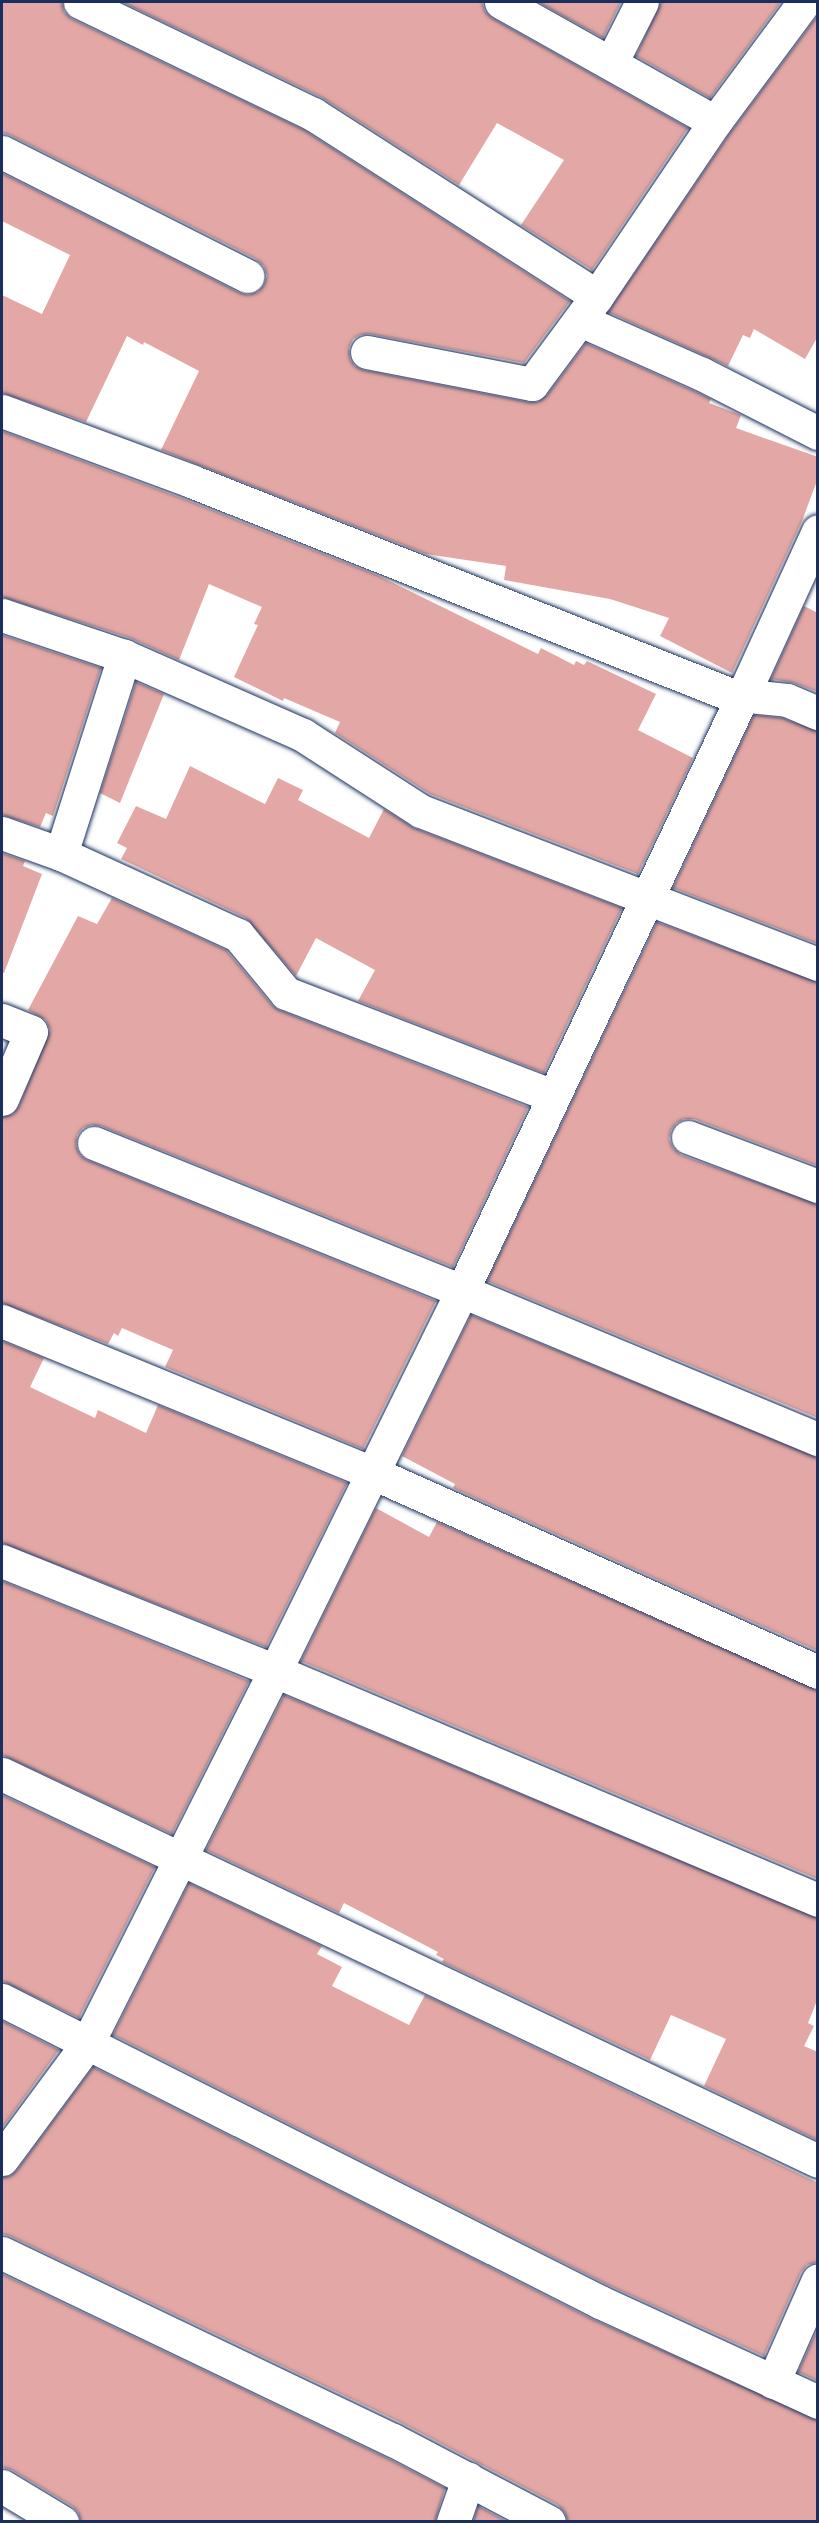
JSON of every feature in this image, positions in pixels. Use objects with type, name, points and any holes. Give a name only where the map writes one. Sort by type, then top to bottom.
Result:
[{"type":"street","points":[[80,2],[313,114],[589,308],[702,374],[818,432]]},
{"type":"street","points":[[501,2],[715,122]]},
{"type":"street","points":[[611,63],[642,2]]},
{"type":"street","points":[[367,352],[532,384],[589,308],[715,122],[804,2]]},
{"type":"street","points":[[2,152],[248,276]]},
{"type":"street","points":[[2,411],[191,481],[729,694],[788,700],[818,713]]},
{"type":"street","points":[[2,2159],[87,2044],[275,1671],[462,1290],[648,899],[818,531]]},
{"type":"street","points":[[2,615],[124,656],[303,735],[421,811],[818,964]]},
{"type":"street","points":[[61,854],[124,656]]},
{"type":"street","points":[[2,833],[61,854],[238,934],[286,993],[553,1096]]},
{"type":"street","points":[[2,1020],[31,1032],[2,1099]]},
{"type":"street","points":[[688,1137],[818,1186]]},
{"type":"street","points":[[94,1143],[462,1290],[818,1439]]},
{"type":"street","points":[[2,1321],[373,1473],[818,1672]]},
{"type":"street","points":[[2,1561],[275,1671],[818,1899]]},
{"type":"street","points":[[2,1774],[818,2161]]},
{"type":"street","points":[[2,2000],[600,2302],[818,2402]]},
{"type":"street","points":[[2,2253],[393,2440],[549,2522]]},
{"type":"street","points":[[773,2382],[818,2280]]},
{"type":"street","points":[[453,2522],[468,2479]]},
{"type":"street","points":[[2,2486],[62,2522]]},
{"type":"building","points":[[2,2],[62,2],[64,12],[72,19],[304,130],[570,301],[524,363],[370,334],[360,335],[353,339],[349,348],[350,359],[355,366],[363,370],[538,402],[547,395],[586,343],[711,399],[709,403],[741,415],[736,428],[818,457],[818,478],[802,521],[732,673],[660,636],[669,618],[610,599],[504,580],[506,566],[426,554],[161,450],[199,371],[144,342],[143,345],[127,336],[86,422],[2,393],[2,295],[42,314],[70,255],[2,221],[2,173],[240,293],[248,295],[258,292],[267,276],[264,266],[256,259],[2,133]]},
{"type":"building","points":[[122,2],[482,2],[485,11],[492,18],[688,128],[592,270],[521,225],[564,160],[497,123],[459,185],[321,97]]},
{"type":"building","points":[[538,2],[621,2],[603,38]]},
{"type":"building","points":[[661,2],[781,2],[710,98],[636,56]]},
{"type":"building","points":[[818,15],[818,336],[805,359],[754,329],[750,338],[743,335],[728,366],[608,312],[730,133]]},
{"type":"building","points":[[2,431],[184,499],[379,576],[538,654],[541,648],[574,665],[576,661],[584,665],[587,661],[656,694],[638,730],[693,758],[638,874],[430,794],[335,733],[340,722],[284,698],[283,701],[234,677],[258,625],[254,624],[262,607],[209,584],[179,660],[130,638],[2,597]]},
{"type":"building","points":[[804,606],[818,613],[818,692],[794,683],[771,679]]},
{"type":"building","points":[[2,635],[101,668],[53,816],[46,813],[40,827],[2,815]]},
{"type":"building","points":[[136,682],[164,694],[120,803],[100,793]]},
{"type":"building","points":[[754,715],[782,718],[818,731],[818,944],[673,888]]},
{"type":"building","points":[[190,766],[265,804],[278,778],[303,790],[298,800],[369,838],[384,809],[414,828],[622,908],[544,1073],[358,1001],[375,970],[316,938],[296,976],[246,918],[121,859],[127,848],[117,843],[136,806],[166,819]]},
{"type":"building","points":[[2,853],[25,861],[23,866],[42,874],[4,973],[2,973]]},
{"type":"building","points":[[112,898],[226,950],[272,1005],[279,1010],[528,1107],[453,1267],[101,1126],[91,1125],[83,1128],[77,1135],[76,1146],[80,1155],[87,1160],[436,1301],[363,1449],[165,1367],[173,1350],[122,1328],[118,1336],[114,1333],[108,1344],[2,1303],[2,1117],[13,1114],[19,1106],[50,1030],[46,1020],[28,1010],[78,916],[97,924]]},
{"type":"building","points":[[657,922],[818,982],[818,1166],[694,1119],[684,1119],[676,1123],[669,1139],[673,1148],[681,1155],[818,1204],[818,1418],[487,1281]]},
{"type":"building","points":[[471,1315],[818,1457],[818,1651],[453,1488],[455,1484],[402,1456]]},
{"type":"building","points":[[2,1341],[44,1358],[30,1387],[95,1418],[98,1410],[146,1433],[158,1405],[347,1483],[266,1647],[2,1543]]},
{"type":"building","points":[[376,1508],[429,1537],[437,1522],[818,1690],[818,1879],[301,1661]]},
{"type":"building","points":[[2,1581],[249,1681],[172,1834],[2,1755]]},
{"type":"building","points":[[284,1695],[818,1918],[818,1998],[808,2023],[814,2026],[804,2046],[818,2052],[817,2140],[704,2086],[726,2039],[671,2015],[650,2060],[442,1962],[444,1959],[436,1955],[438,1952],[344,1903],[339,1913],[206,1850]]},
{"type":"building","points":[[2,1795],[155,1867],[79,2018],[2,1981]]},
{"type":"building","points":[[189,1883],[322,1946],[317,1954],[342,1967],[332,1986],[409,2025],[425,1995],[818,2183],[818,2262],[807,2265],[801,2272],[764,2356],[608,2285],[113,2035]]},
{"type":"building","points":[[2,2021],[59,2050],[2,2128]]},
{"type":"building","points":[[93,2067],[592,2319],[818,2420],[818,2522],[568,2522],[565,2513],[558,2505],[402,2423],[2,2234],[2,2177],[10,2176],[17,2170]]},
{"type":"building","points":[[2,2274],[385,2457],[445,2488],[435,2522],[81,2522],[78,2512],[72,2506],[12,2470],[2,2467]]},
{"type":"building","points":[[818,2328],[818,2381],[798,2372]]},
{"type":"building","points":[[478,2506],[508,2522],[473,2522]]}]
